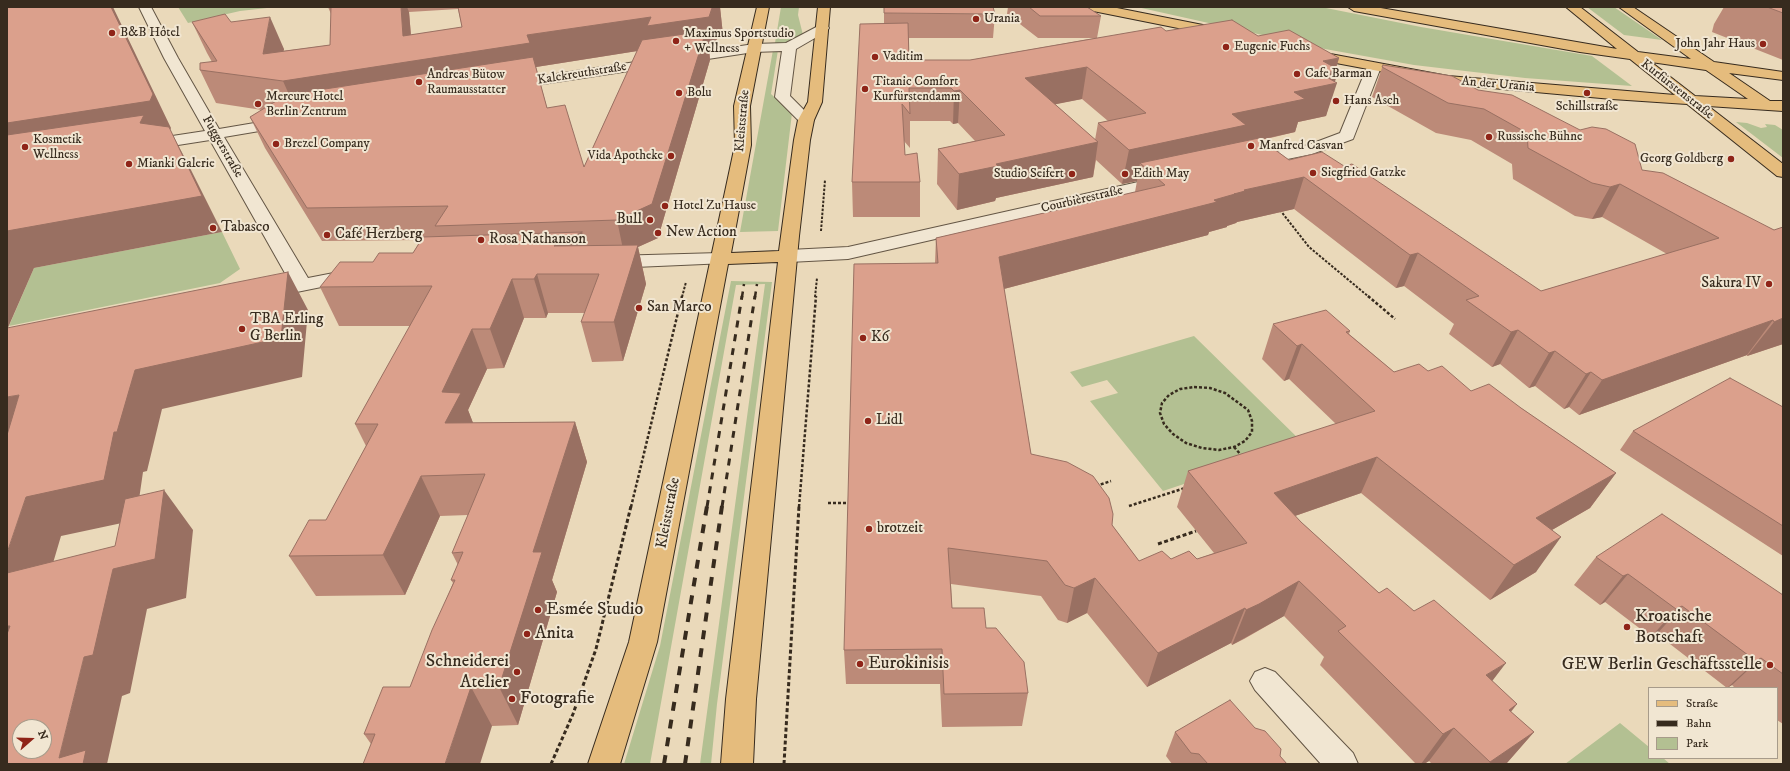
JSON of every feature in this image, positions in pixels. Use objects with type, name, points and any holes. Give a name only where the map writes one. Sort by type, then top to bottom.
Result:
[{"type":"main road","name":"Kleiststraße","points":[[604,764],[643,642],[743,144],[742,106],[763,7]]},
{"type":"main road","points":[[737,764],[741,699],[788,256],[800,153],[806,120],[815,102],[824,7]]},
{"type":"main road","points":[[1093,7],[1176,22],[1236,36]]},
{"type":"main road","points":[[1354,7],[1493,33],[1632,55],[1783,76]]},
{"type":"main road","name":"Kurfürstenstraße","points":[[1572,7],[1783,172]]},
{"type":"main road","points":[[1625,7],[1783,117]]},
{"type":"main road","name":"An der Urania","points":[[1294,50],[1374,67],[1468,82],[1767,105]]},
{"type":"main road","points":[[1767,105],[1783,106]]},
{"type":"main road","points":[[720,259],[788,256]]},
{"type":"street","name":"Fuggerstraße","points":[[145,7],[162,41],[286,260],[302,285]]},
{"type":"street","points":[[806,120],[782,97],[789,47],[822,28]]},
{"type":"street","name":"Kalckreuthstraße","points":[[496,88],[754,48],[789,47]]},
{"type":"street","points":[[1234,166],[1312,149],[1347,136],[1374,67]]},
{"type":"street","points":[[132,148],[302,120]]},
{"type":"street","name":"Courbièrestraße","points":[[788,256],[848,253],[1183,177]]},
{"type":"street","points":[[593,263],[720,259]]},
{"type":"street","points":[[248,296],[371,272]]},
{"type":"street","points":[[1264,681],[1342,764]]},
{"type":"path","points":[[820,236],[825,174]]},
{"type":"path","points":[[1279,208],[1309,247],[1395,319]]},
{"type":"path","points":[[551,764],[573,714],[596,649],[687,278]]},
{"type":"path","points":[[784,764],[799,504],[817,282]]},
{"type":"path","points":[[1194,387],[1215,390],[1238,401],[1248,410],[1252,421],[1252,432],[1245,441],[1234,447],[1219,450],[1202,448],[1186,443],[1173,434],[1164,424],[1160,413],[1162,403],[1169,395],[1180,389],[1194,387]]},
{"type":"path","points":[[1234,447],[1247,461]]},
{"type":"path","points":[[1090,488],[1111,481]]},
{"type":"path","points":[[1130,506],[1187,487]]},
{"type":"path","points":[[828,503],[851,503]]},
{"type":"path","points":[[1158,544],[1196,531]]},
{"type":"green space","points":[[178,7],[276,7],[240,11],[188,23]]},
{"type":"green space","points":[[781,7],[799,7],[798,15],[803,35],[788,44],[775,43]]},
{"type":"green space","points":[[1137,7],[1321,7],[1421,27],[1592,56],[1632,86],[1525,78],[1414,65],[1325,49]]},
{"type":"green space","points":[[1587,7],[1614,7],[1662,40],[1624,35]]},
{"type":"green space","points":[[773,50],[778,50],[771,94],[792,113],[778,231],[740,232]]},
{"type":"green space","points":[[1736,122],[1747,123],[1761,128],[1767,127],[1765,124],[1775,125],[1783,130],[1783,158]]},
{"type":"green space","points":[[222,232],[240,269],[220,283],[9,326],[34,268]]},
{"type":"green space","points":[[731,281],[772,282],[717,704],[711,764],[700,764],[765,284],[736,285],[650,764],[624,764],[660,646]]},
{"type":"green space","points":[[1194,336],[1304,444],[1163,491],[1090,401],[1118,393],[1107,380],[1082,387],[1070,372]]},
{"type":"green space","points":[[1620,723],[1648,746],[1648,759],[1664,759],[1670,764],[1565,764]]},
{"type":"building","points":[[7,7],[111,7],[153,94],[150,101],[7,123]]},
{"type":"building","points":[[331,7],[401,7],[403,36],[462,27],[458,7],[715,7],[712,8],[709,17],[647,26],[651,17],[527,35],[530,43],[283,81],[200,70],[200,63],[217,61],[192,22],[225,14],[231,22],[270,17],[263,54],[330,45]]},
{"type":"building","points":[[884,7],[993,7],[995,14],[884,13]]},
{"type":"building","points":[[1029,7],[1087,7],[1101,16],[1040,16]]},
{"type":"building","points":[[1767,7],[1783,7],[1783,13]]},
{"type":"building","points":[[1232,20],[1258,36],[1289,30],[1339,58],[1323,61],[1339,70],[1321,74],[1337,83],[1294,92],[1305,99],[1232,114],[1246,125],[1129,150],[1098,123],[1146,113],[1087,67],[1025,78],[1098,142],[996,164],[998,166],[959,174],[938,149],[1005,135],[960,90],[954,91],[951,88],[909,88],[910,114],[902,104],[905,155],[917,153],[920,182],[852,182],[860,24],[908,23],[909,60],[970,60],[1161,27],[1166,31]]},
{"type":"building","points":[[706,31],[652,204],[617,220],[435,226],[448,206],[307,208],[250,117],[286,95],[533,57],[547,108],[565,105],[584,167],[642,40]]},
{"type":"building","points":[[1383,65],[1452,76],[1478,90],[1512,95],[1580,130],[1592,127],[1606,129],[1635,144],[1642,170],[1663,173],[1774,230],[1783,227],[1783,318],[1774,322],[1773,320],[1602,380],[1591,372],[1586,374],[1555,351],[1549,353],[1518,330],[1511,332],[1466,300],[1479,296],[1418,253],[1410,255],[1304,177],[1244,190],[1245,191],[1214,200],[1217,202],[999,257],[1031,454],[1067,462],[1093,476],[1109,498],[1113,514],[1112,525],[1139,561],[1162,551],[1171,559],[1189,551],[1197,559],[1247,543],[1188,471],[1375,411],[1302,344],[1297,346],[1273,324],[1326,310],[1350,331],[1346,332],[1394,372],[1419,364],[1428,371],[1442,366],[1471,391],[1489,384],[1521,408],[1616,473],[1536,518],[1561,537],[1514,565],[1377,457],[1274,493],[1301,522],[1379,593],[1387,588],[1414,611],[1434,600],[1506,663],[1486,675],[1517,704],[1509,710],[1534,732],[1490,762],[1454,728],[1443,734],[1338,631],[1346,626],[1299,581],[1259,604],[1246,610],[1245,608],[1158,653],[1095,578],[1074,588],[1065,585],[1047,561],[948,548],[952,608],[984,608],[986,628],[996,628],[1024,662],[1028,693],[944,694],[942,649],[844,650],[854,264],[938,263],[936,238],[1165,185],[1140,163],[1259,138],[1289,160],[1322,152],[1344,166],[1352,164],[1541,291],[1719,238],[1620,184],[1610,187],[1592,183],[1528,148],[1527,133],[1484,109],[1448,103],[1382,67]]},
{"type":"building","points":[[144,115],[140,123],[169,127],[202,196],[7,231],[7,135]]},
{"type":"building","points":[[582,232],[554,246],[638,245],[614,322],[581,322],[599,274],[537,274],[534,279],[512,279],[490,329],[472,329],[442,392],[461,393],[445,423],[575,422],[533,552],[542,552],[499,687],[471,687],[445,764],[363,764],[375,734],[364,734],[383,687],[410,687],[432,630],[455,580],[451,580],[463,552],[452,553],[485,474],[421,476],[383,555],[289,556],[309,520],[326,520],[378,424],[355,424],[432,286],[320,287],[340,262],[373,262],[379,253],[413,253],[423,237]]},
{"type":"building","points":[[288,272],[281,338],[135,370],[117,432],[114,432],[104,480],[26,497],[7,553],[7,435],[19,395],[7,397],[7,328]]},
{"type":"building","points":[[1730,378],[1783,407],[1783,526],[1633,431]]},
{"type":"building","points":[[164,490],[155,559],[113,569],[93,655],[84,657],[59,758],[86,750],[83,764],[7,764],[7,634],[10,626],[7,626],[7,573],[115,546],[125,499]]},
{"type":"building","points":[[1662,514],[1783,595],[1783,674],[1761,658],[1756,661],[1682,606],[1676,609],[1628,574],[1623,576],[1596,557]]},
{"type":"building","points":[[1230,700],[1255,728],[1265,731],[1281,749],[1280,756],[1287,764],[1208,764],[1199,754],[1191,753],[1175,732]]},
{"type":"railway","points":[[742,297],[744,284]]},
{"type":"railway","points":[[755,297],[757,284]]},
{"type":"railway","points":[[707,507],[742,296]]},
{"type":"railway","points":[[722,507],[755,296]]},
{"type":"railway","points":[[664,764],[707,506]]},
{"type":"railway","points":[[685,764],[722,506]]},
{"type":"place","name":"Urania","points":[[976,19]]},
{"type":"place","name":"B&B Hôtel","points":[[112,33]]},
{"type":"place","name":"Maximus Sportstudio + Wellness","points":[[676,41]]},
{"type":"place","name":"John Jahr Haus","points":[[1763,44]]},
{"type":"place","name":"Eugenie Fuchs","points":[[1226,47]]},
{"type":"place","name":"Vaditim","points":[[875,57]]},
{"type":"place","name":"Cafe Barman","points":[[1297,74]]},
{"type":"place","name":"Andreas Bütow Raumausstatter","points":[[419,82]]},
{"type":"place","name":"Titanic Comfort Kurfürstendamm","points":[[865,89]]},
{"type":"place","name":"Bolu","points":[[679,93]]},
{"type":"place","name":"Schillstraße","points":[[1587,93]]},
{"type":"place","name":"Hans Asch","points":[[1336,101]]},
{"type":"place","name":"Mercure Hotel Berlin Zentrum","points":[[258,104]]},
{"type":"place","name":"Russische Bühne","points":[[1489,137]]},
{"type":"place","name":"Brezel Company","points":[[276,144]]},
{"type":"place","name":"Manfred Casvan","points":[[1251,146]]},
{"type":"place","name":"Kosmetik Wellness","points":[[25,147]]},
{"type":"place","name":"Vida Apotheke","points":[[671,156]]},
{"type":"place","name":"Georg Goldberg","points":[[1731,159]]},
{"type":"place","name":"Mianki Galerie","points":[[129,164]]},
{"type":"place","name":"Siegfried Gatzke","points":[[1313,173]]},
{"type":"place","name":"Studio Seifert","points":[[1072,174]]},
{"type":"place","name":"Edith May","points":[[1125,174]]},
{"type":"place","name":"Hotel Zu Hause","points":[[665,206]]},
{"type":"place","name":"Bull","points":[[650,220]]},
{"type":"place","name":"Tabasco","points":[[213,228]]},
{"type":"place","name":"New Action","points":[[658,233]]},
{"type":"place","name":"Café Herzberg","points":[[327,235]]},
{"type":"place","name":"Rosa Nathanson","points":[[481,240]]},
{"type":"place","name":"Sakura IV","points":[[1769,284]]},
{"type":"place","name":"San Marco","points":[[639,308]]},
{"type":"place","name":"TBA Erling G Berlin","points":[[242,329]]},
{"type":"place","name":"K6","points":[[863,338]]},
{"type":"place","name":"Lidl","points":[[868,421]]},
{"type":"place","name":"brotzeit","points":[[869,529]]},
{"type":"place","name":"Esmée Studio","points":[[538,610]]},
{"type":"place","name":"Kroatische Botschaft","points":[[1627,627]]},
{"type":"place","name":"Anita","points":[[527,634]]},
{"type":"place","name":"Eurokinisis","points":[[860,664]]},
{"type":"place","name":"GEW Berlin Geschäftsstelle","points":[[1770,665]]},
{"type":"place","name":"Schneiderei Atelier","points":[[517,672]]},
{"type":"place","name":"Fotografie","points":[[512,699]]}]
